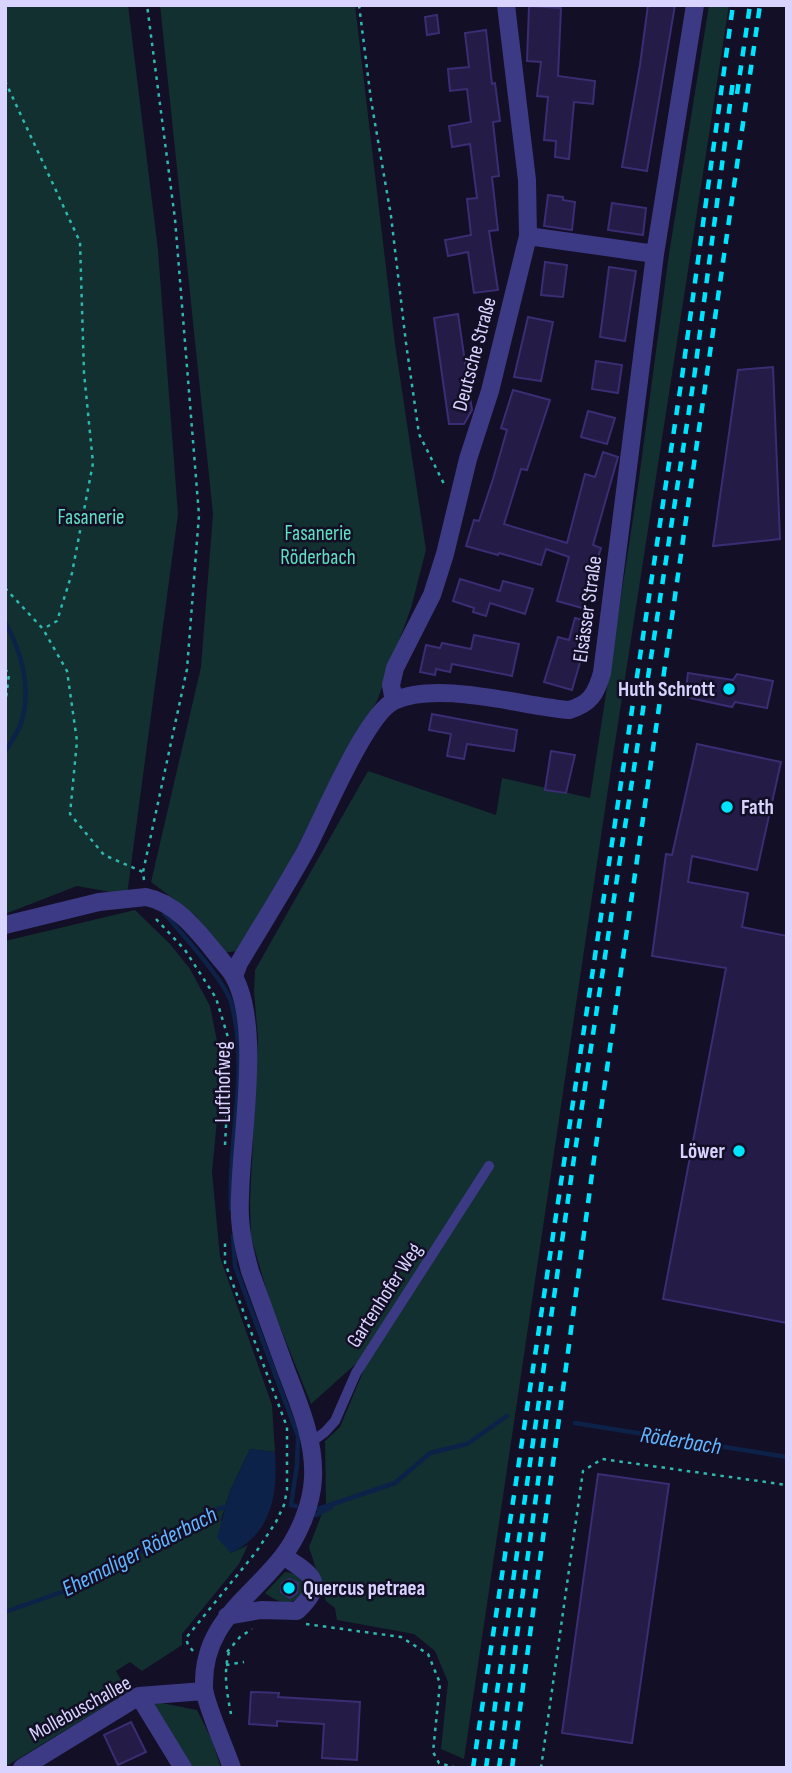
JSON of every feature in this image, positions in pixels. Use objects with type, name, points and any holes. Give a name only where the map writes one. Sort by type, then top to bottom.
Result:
[{"type":"street","name":"Deutsche Straße","points":[[394,701],[391,685],[396,668],[432,595],[445,554],[468,459],[490,391],[528,236],[527,180],[506,5]]},
{"type":"street","name":"Elsässer Straße","points":[[394,701],[428,693],[458,694],[569,710],[583,706],[597,690],[602,674],[655,254],[695,5]]},
{"type":"street","points":[[528,236],[655,254]]},
{"type":"street","points":[[234,976],[305,851],[367,733],[383,709],[394,701]]},
{"type":"street","points":[[5,925],[99,902],[146,897]]},
{"type":"street","name":"Lufthofweg","points":[[146,897],[167,904],[184,919],[234,976],[243,1006],[247,1092],[240,1216],[244,1248],[302,1415],[297,1443],[313,1478],[309,1502],[299,1529],[283,1556],[227,1616],[202,1654],[204,1691]]},
{"type":"street","points":[[227,1616],[261,1610],[297,1611],[310,1599],[314,1587],[310,1574],[283,1556]]},
{"type":"street","points":[[204,1691],[232,1768]]},
{"type":"street","name":"Mollebuschallee","points":[[22,1768],[139,1696],[204,1691]]},
{"type":"street","points":[[139,1696],[183,1768]]},
{"type":"lane","name":"Gartenhofer Weg","points":[[297,1443],[325,1432],[335,1421],[356,1373],[489,1166]]},
{"type":"path","points":[[5,588],[43,629],[67,671],[77,741],[70,814],[104,855],[143,872],[187,669],[199,515],[176,219],[147,5]]},
{"type":"path","points":[[359,5],[371,100],[391,216],[419,434],[444,484]]},
{"type":"path","points":[[5,81],[80,242],[84,373],[93,463],[72,573],[57,621],[43,629]]},
{"type":"path","points":[[5,669],[9,674],[5,706]]},
{"type":"path","points":[[146,897],[157,921],[185,950],[216,998],[230,1047],[225,1147]]},
{"type":"path","points":[[225,1237],[225,1263],[287,1427],[297,1443],[280,1514],[256,1552],[186,1638],[188,1645],[202,1654],[229,1652]]},
{"type":"path","points":[[541,1768],[583,1472],[602,1459],[787,1485]]},
{"type":"path","points":[[232,1721],[225,1682],[229,1652],[240,1637],[259,1624]]},
{"type":"path","points":[[300,1624],[401,1637],[428,1654],[440,1683],[433,1752],[439,1763],[457,1768]]},
{"type":"path","points":[[226,1665],[244,1662]]},
{"type":"green space","name":"Fasanerie","points":[[5,5],[128,5],[158,250],[178,514],[127,895],[77,886],[5,914]]},
{"type":"green space","name":"Fasanerie Röderbach","points":[[160,5],[355,5],[395,344],[426,550],[411,608],[377,701],[338,767],[283,875],[236,951],[223,953],[196,916],[151,882],[201,667],[213,514]]},
{"type":"green space","points":[[709,5],[729,5],[611,769],[464,1759],[441,1749],[448,1682],[435,1651],[414,1634],[337,1620],[335,1608],[326,1601],[309,1547],[326,1503],[325,1441],[340,1427],[367,1362],[359,1361],[311,1404],[270,1302],[251,1237],[250,1201],[258,1038],[255,970],[368,771],[496,815],[502,778],[590,798],[638,486],[669,254]]},
{"type":"green space","points":[[135,910],[170,944],[190,969],[210,1006],[217,1041],[220,1088],[212,1172],[220,1257],[272,1405],[275,1452],[250,1449],[230,1491],[221,1520],[231,1553],[248,1545],[239,1564],[182,1634],[182,1645],[142,1671],[130,1662],[116,1671],[128,1692],[5,1767],[5,941]]},
{"type":"green space","points":[[285,1572],[299,1577],[305,1590],[291,1602],[281,1602],[265,1593]]},
{"type":"green space","points":[[151,1701],[197,1710],[212,1740],[221,1768],[189,1768]]},
{"type":"water","points":[[250,1449],[275,1452],[273,1497],[270,1511],[256,1535],[231,1553],[217,1538],[230,1491]]},
{"type":"building","points":[[648,5],[675,5],[647,171],[622,167]]},
{"type":"building","points":[[529,6],[561,8],[558,76],[595,81],[593,104],[574,102],[569,159],[555,157],[556,141],[544,140],[548,97],[537,96],[541,62],[527,61]]},
{"type":"building","points":[[437,15],[439,33],[427,35],[425,17]]},
{"type":"building","points":[[486,30],[492,84],[495,83],[500,121],[493,122],[499,176],[492,177],[498,230],[489,231],[498,290],[474,293],[468,252],[448,256],[445,240],[471,235],[467,199],[477,198],[470,144],[452,147],[449,126],[471,122],[467,89],[450,91],[448,69],[469,67],[465,33]]},
{"type":"building","points":[[548,195],[575,202],[572,230],[544,226]]},
{"type":"building","points":[[612,203],[646,208],[643,235],[608,230]]},
{"type":"building","points":[[545,262],[567,265],[563,297],[541,295]]},
{"type":"building","points":[[609,267],[636,271],[625,341],[600,337]]},
{"type":"building","points":[[458,314],[472,410],[464,424],[449,424],[434,318]]},
{"type":"building","points":[[528,317],[553,322],[541,381],[514,377]]},
{"type":"building","points":[[596,361],[622,365],[618,393],[592,389]]},
{"type":"building","points":[[773,367],[780,539],[713,546],[738,370]]},
{"type":"building","points":[[513,390],[550,400],[527,470],[521,469],[504,524],[567,543],[585,474],[595,477],[603,452],[618,457],[593,545],[601,548],[582,608],[557,601],[569,557],[546,549],[541,565],[466,546],[474,520],[479,521],[493,479],[507,430],[501,428]]},
{"type":"building","points":[[588,411],[615,418],[607,444],[581,437]]},
{"type":"building","points":[[460,579],[500,591],[503,581],[533,589],[525,614],[490,603],[486,616],[473,612],[474,608],[453,601]]},
{"type":"building","points":[[575,618],[589,622],[572,690],[544,682],[558,637],[569,640]]},
{"type":"building","points":[[474,635],[519,644],[512,676],[452,664],[450,672],[436,669],[435,675],[420,672],[426,645],[440,648],[442,643],[471,649]]},
{"type":"building","name":"Huth Schrott","points":[[688,673],[733,680],[737,674],[773,681],[767,708],[735,702],[732,707],[685,697]]},
{"type":"building","points":[[432,714],[517,730],[514,751],[467,744],[464,759],[447,756],[451,734],[429,730]]},
{"type":"building","points":[[697,744],[781,762],[757,870],[692,856],[688,882],[748,893],[742,927],[787,936],[787,1323],[663,1299],[726,968],[652,956],[666,854],[672,855]]},
{"type":"building","points":[[551,751],[575,755],[566,793],[545,790]]},
{"type":"building","points":[[598,1474],[669,1484],[632,1743],[562,1733]]},
{"type":"building","name":"Quercus petraea","points":[[289,1579],[298,1583],[297,1593],[290,1598],[281,1592],[282,1583]]},
{"type":"building","points":[[251,1692],[279,1693],[278,1697],[360,1702],[357,1760],[322,1758],[324,1724],[277,1721],[277,1726],[249,1724]]},
{"type":"building","points":[[131,1722],[146,1752],[118,1765],[104,1735]]},
{"type":"waterway","points":[[5,622],[20,658],[26,698],[20,727],[5,752]]},
{"type":"waterway","points":[[164,913],[211,969],[231,1002],[238,1053],[231,1209]]},
{"type":"waterway","points":[[233,1236],[235,1266],[298,1436],[291,1505],[296,1506]]},
{"type":"waterway","name":"Röderbach","points":[[318,1509],[395,1483],[430,1453],[467,1444],[507,1416]]},
{"type":"waterway","name":"Röderbach","points":[[575,1423],[787,1457]]},
{"type":"waterway","name":"Ehemaliger Röderbach","points":[[5,1612],[90,1582],[208,1511],[231,1506]]},
{"type":"waterway","name":"Röderbach","points":[[316,1515],[331,1507]]},
{"type":"railway","points":[[473,1768],[682,377],[733,5]]},
{"type":"railway","points":[[737,94],[750,5]]},
{"type":"railway","points":[[512,1768],[594,1159],[760,5]]},
{"type":"railway","points":[[486,1768],[574,1158],[694,378],[733,81]]},
{"type":"railway","points":[[499,1768],[551,1386]]},
{"type":"place","name":"Huth Schrott","points":[[729,689]]},
{"type":"place","name":"Fath","points":[[727,807]]},
{"type":"place","name":"Löwer","points":[[739,1151]]},
{"type":"place","name":"Quercus petraea","points":[[289,1588]]}]
